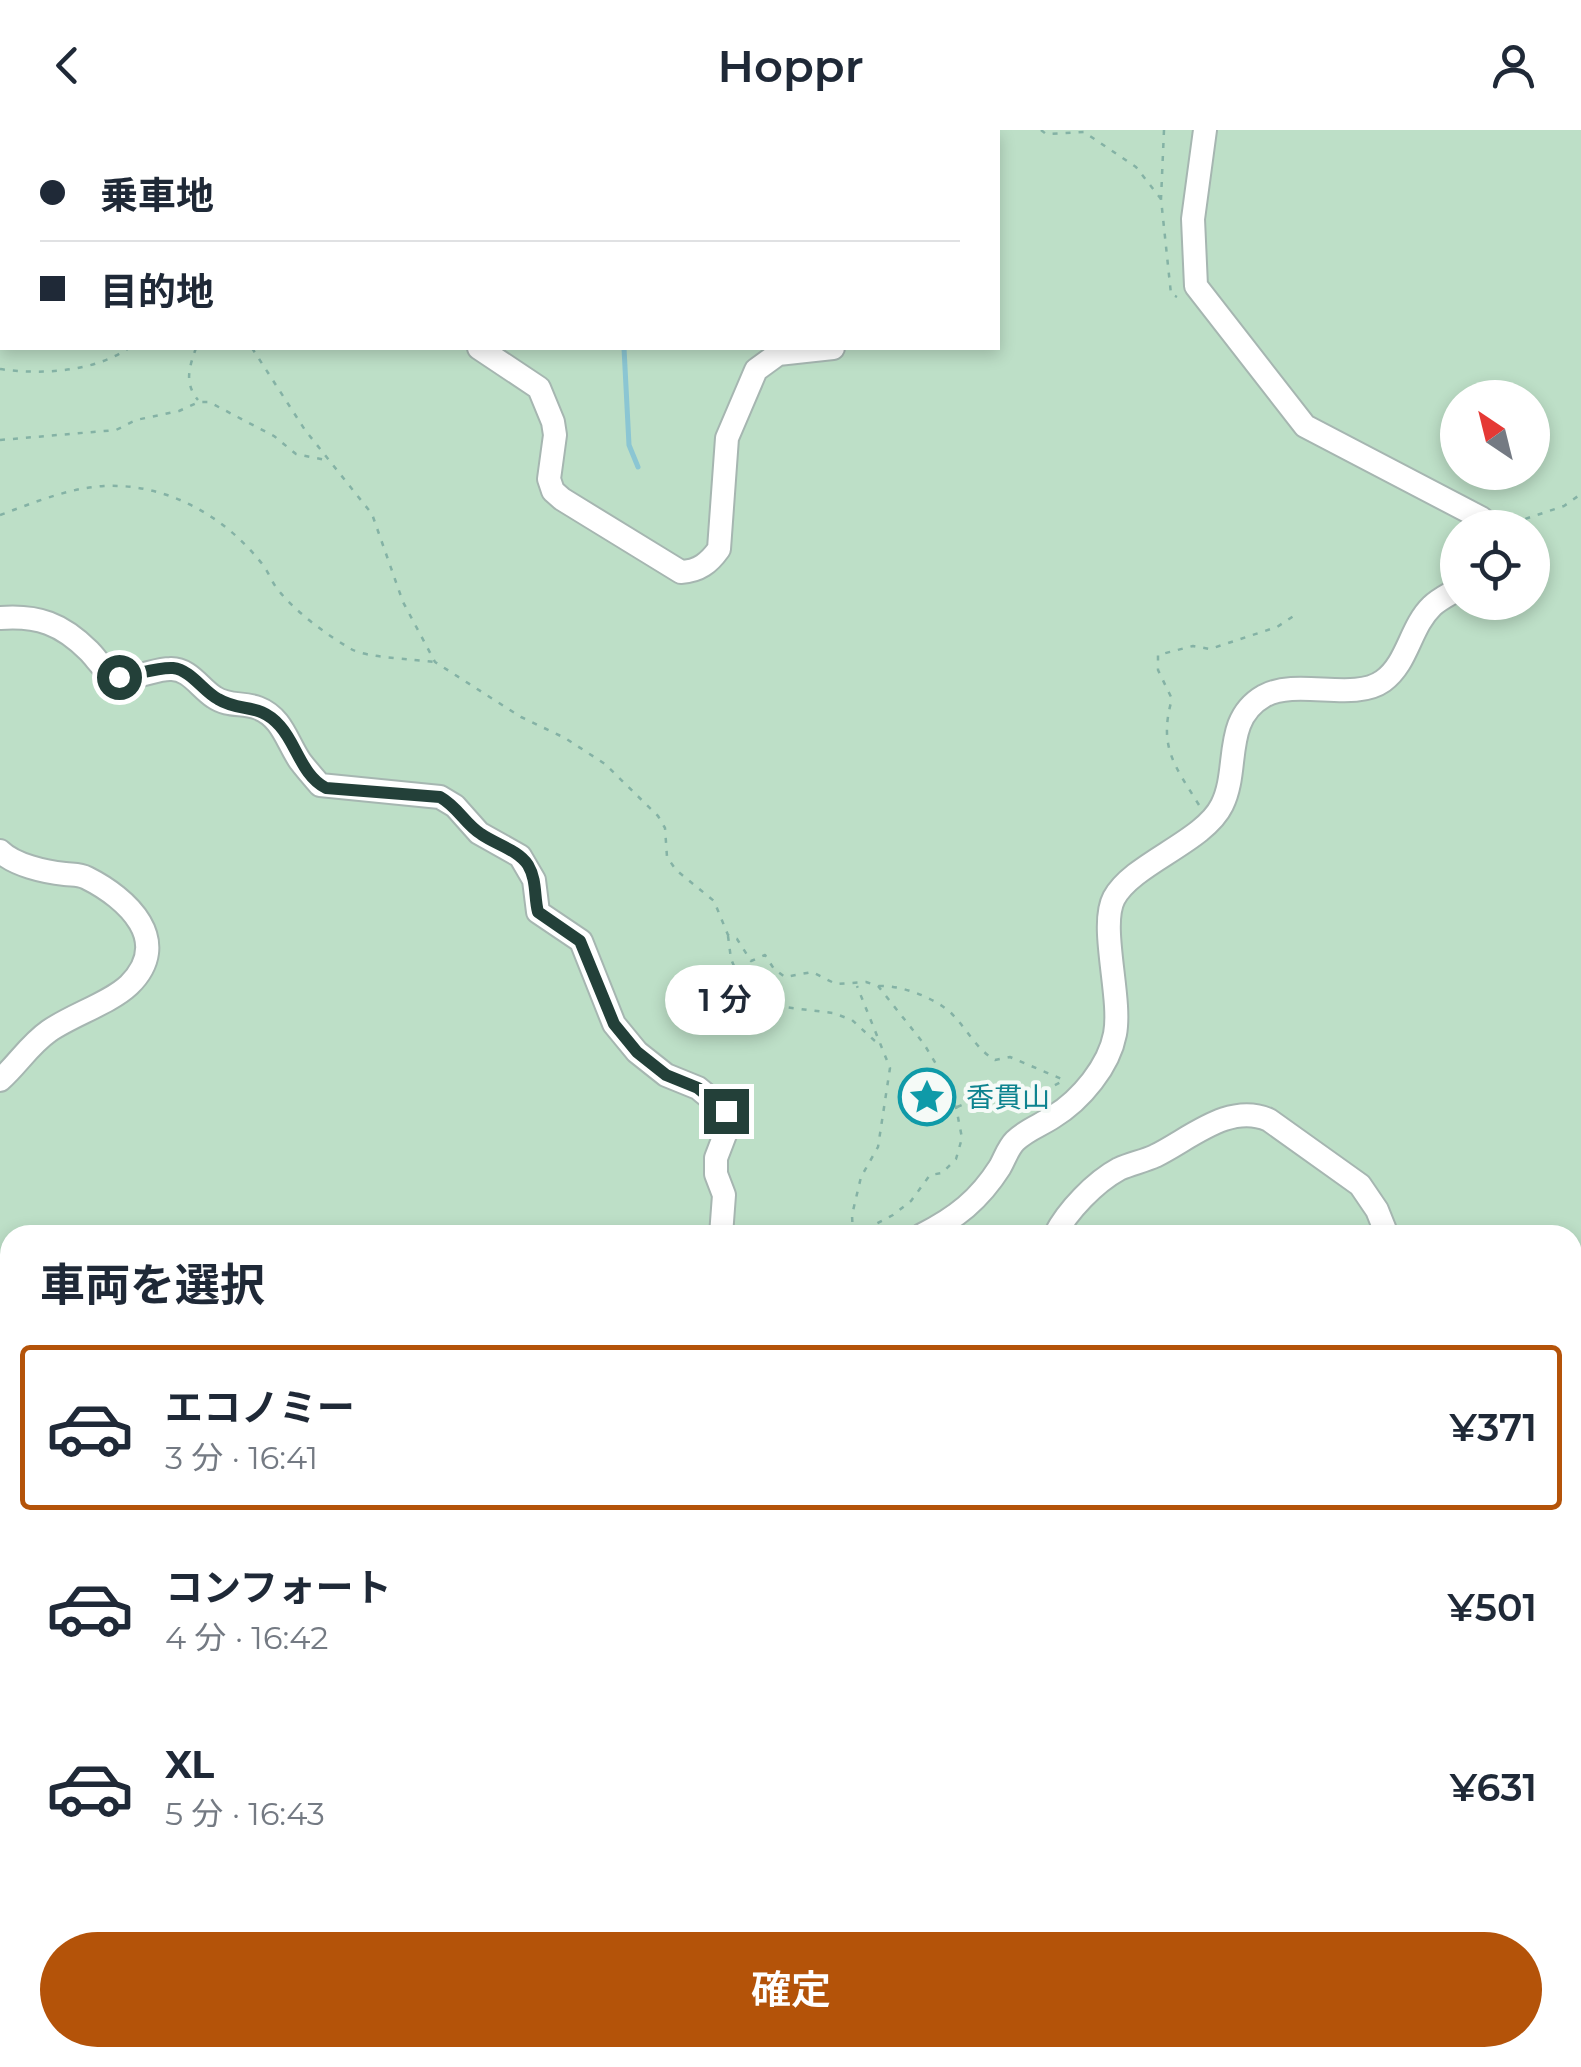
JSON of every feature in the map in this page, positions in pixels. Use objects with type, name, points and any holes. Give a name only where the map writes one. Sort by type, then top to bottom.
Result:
[{"type":"street","points":[[1205,130],[1193,219],[1196,286],[1305,426],[1466,510]]},
{"type":"street","points":[[482,350],[527,379],[544,397],[555,435],[548,479],[562,500],[682,572],[708,562],[719,549],[728,438],[756,370],[778,354],[815,350]]},
{"type":"street","points":[[939,1225],[971,1206],[1011,1144],[1060,1113],[1094,1078],[1109,1055],[1117,1010],[1111,944],[1114,899],[1126,884],[1209,822],[1222,806],[1233,740],[1240,721],[1256,701],[1269,693],[1292,690],[1374,686],[1394,671],[1432,606],[1440,601]]},
{"type":"street","points":[[0,618],[27,617],[55,624],[65,629],[108,672],[119,677],[174,668],[189,675],[212,696],[228,704],[258,708],[270,716],[284,729],[299,759],[320,785],[440,797],[456,806],[479,833],[520,856],[534,880],[538,912],[580,941],[614,1024],[650,1063],[666,1075],[698,1088],[726,1111],[728,1124],[716,1158],[716,1174],[724,1194],[722,1225]]},
{"type":"street","points":[[0,851],[34,867],[91,880],[134,911],[143,922],[147,938],[144,960],[132,982],[37,1040],[0,1080]]},
{"type":"street","points":[[1060,1225],[1121,1168],[1160,1154],[1221,1120],[1256,1114],[1360,1185],[1383,1225]]},
{"type":"path","points":[[1041,130],[1046,134],[1084,132],[1136,167],[1161,199]]},
{"type":"path","points":[[1164,130],[1161,199],[1171,294],[1186,300]]},
{"type":"path","points":[[0,369],[42,371],[86,365],[125,350]]},
{"type":"path","points":[[195,350],[188,372],[189,390],[199,402]]},
{"type":"path","points":[[253,350],[281,396],[372,514],[403,602],[436,662]]},
{"type":"path","points":[[0,440],[116,430],[136,420],[208,402],[254,425],[296,454],[330,460]]},
{"type":"path","points":[[0,515],[52,496],[102,486],[141,488],[192,503],[230,530],[263,566],[278,591],[354,652],[436,662],[521,717],[566,738],[605,764],[658,816],[665,828],[667,857],[676,870],[714,900],[742,986],[784,1007],[833,1013],[852,1020],[877,1043]]},
{"type":"path","points":[[1550,511],[1581,494]]},
{"type":"path","points":[[1209,822],[1168,752],[1168,712],[1172,699],[1158,670],[1158,655],[1194,646],[1210,649],[1277,628],[1296,615]]},
{"type":"path","points":[[728,935],[737,939],[751,961],[769,957],[781,976],[791,978],[812,972],[836,984],[890,985],[940,1005],[995,1060],[1010,1057],[1064,1080],[1011,1105],[980,1112],[964,1104],[956,1107]]},
{"type":"path","points":[[854,1225],[861,1177],[878,1148],[890,1080],[890,1068],[856,985]]},
{"type":"path","points":[[874,1225],[911,1200],[930,1174],[949,1168],[962,1138],[956,1107],[943,1091],[936,1064],[878,986]]},
{"type":"green space","points":[[1000,130],[1581,130],[1581,1225],[0,1225],[0,350],[1000,350]]},
{"type":"waterway","points":[[624,350],[629,445],[638,467]]},
{"type":"place","name":"香貫山","points":[[927,1097]]},
{"type":"route","points":[[119,677],[174,668],[228,704],[258,708],[284,729],[299,759],[326,788],[440,797],[456,806],[479,833],[520,856],[529,866],[538,912],[580,941],[614,1024],[637,1052],[666,1075],[698,1088],[726,1111]]}]
